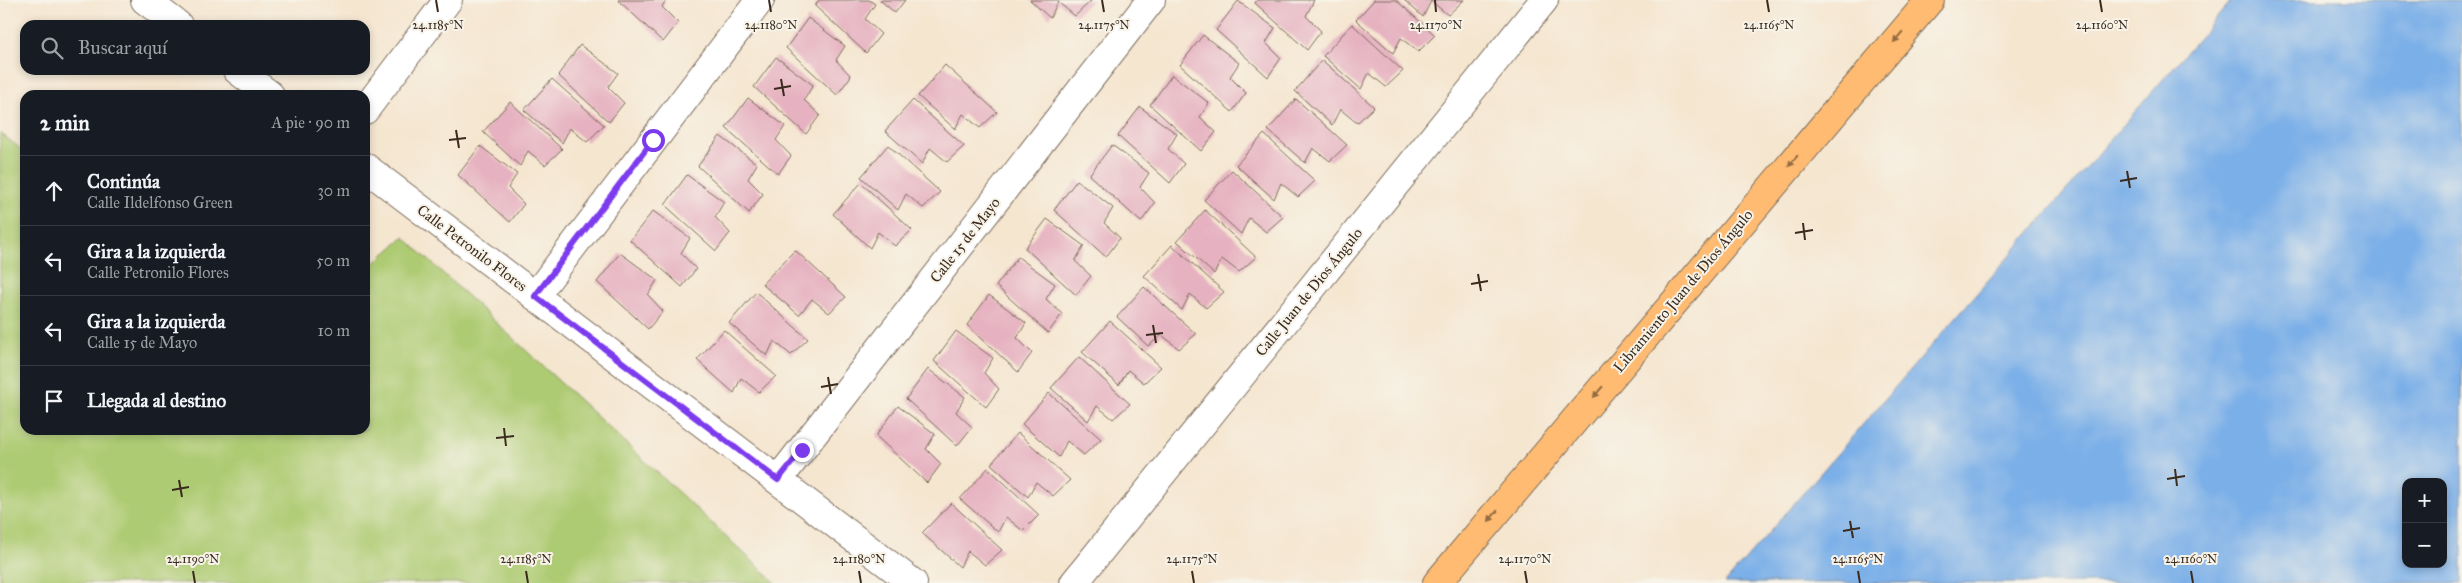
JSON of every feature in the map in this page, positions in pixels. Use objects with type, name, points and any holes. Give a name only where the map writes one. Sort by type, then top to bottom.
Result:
[{"type":"highway","name":"Libramiento Juan de Dios Ángulo","points":[[1437,583],[1930,0]]},
{"type":"street","points":[[145,0],[171,20]]},
{"type":"street","points":[[370,103],[448,0]]},
{"type":"street","points":[[535,296],[760,0]]},
{"type":"street","name":"Calle 15 de Mayo","points":[[778,480],[1152,0]]},
{"type":"street","name":"Calle Juan de Dios Ángulo","points":[[1074,583],[1544,0]]},
{"type":"street","points":[[244,75],[263,90]]},
{"type":"street","name":"Calle Petronilo Flores","points":[[370,171],[913,583]]},
{"type":"green space","points":[[0,133],[20,148],[20,435],[370,435],[370,267],[404,237],[776,583],[0,583]]},
{"type":"water","points":[[2232,0],[2462,0],[2462,583],[1725,583]]},
{"type":"building","points":[[618,0],[666,0],[662,7],[678,23],[663,42]]},
{"type":"building","points":[[819,0],[869,0],[875,4],[865,19],[881,34],[866,53],[815,6]]},
{"type":"building","points":[[880,0],[905,0],[895,13]]},
{"type":"building","points":[[1030,0],[1092,0],[1075,16],[1058,2],[1050,18]]},
{"type":"building","points":[[1257,0],[1314,0],[1306,16],[1321,31],[1307,50],[1255,3]]},
{"type":"building","points":[[1374,0],[1396,0],[1435,35],[1418,52],[1401,38],[1393,53],[1356,20]]},
{"type":"building","points":[[1404,0],[1464,0],[1448,15],[1431,1],[1423,17]]},
{"type":"building","points":[[1238,1],[1275,28],[1266,43],[1281,58],[1268,77],[1216,30]]},
{"type":"building","points":[[808,18],[845,46],[836,60],[851,76],[837,95],[786,48]]},
{"type":"building","points":[[1352,24],[1403,71],[1386,87],[1369,73],[1361,89],[1323,56]]},
{"type":"building","points":[[1203,35],[1239,63],[1230,77],[1246,93],[1232,112],[1180,65]]},
{"type":"building","points":[[580,45],[618,73],[608,87],[624,103],[609,122],[558,75]]},
{"type":"building","points":[[776,57],[813,85],[804,100],[820,115],[806,134],[754,87]]},
{"type":"building","points":[[1322,60],[1374,107],[1357,123],[1340,109],[1332,125],[1295,91]]},
{"type":"building","points":[[945,65],[997,112],[980,128],[963,114],[955,129],[918,96]]},
{"type":"building","points":[[1172,75],[1209,103],[1200,117],[1216,132],[1201,151],[1150,105]]},
{"type":"building","points":[[552,79],[604,125],[587,142],[570,128],[562,143],[524,110]]},
{"type":"building","points":[[748,98],[785,126],[776,140],[791,156],[778,174],[726,128]]},
{"type":"building","points":[[1296,99],[1347,145],[1330,161],[1313,148],[1305,163],[1268,130]]},
{"type":"building","points":[[913,100],[964,146],[947,162],[930,148],[922,164],[885,131]]},
{"type":"building","points":[[510,102],[562,149],[545,165],[528,151],[520,166],[483,132]]},
{"type":"building","points":[[1140,107],[1177,134],[1168,149],[1184,164],[1170,183],[1118,136]]},
{"type":"building","points":[[1264,134],[1315,181],[1298,197],[1281,183],[1274,199],[1236,165]]},
{"type":"building","points":[[720,136],[757,164],[748,179],[763,194],[749,213],[698,166]]},
{"type":"building","points":[[888,145],[940,192],[923,208],[906,194],[898,210],[861,177]]},
{"type":"building","points":[[1112,145],[1149,173],[1140,187],[1155,203],[1141,222],[1089,175]]},
{"type":"building","points":[[480,146],[517,174],[508,188],[524,204],[510,222],[458,175]]},
{"type":"building","points":[[1232,170],[1283,217],[1266,232],[1249,218],[1241,234],[1204,200]]},
{"type":"building","points":[[687,175],[724,202],[715,217],[730,233],[716,251],[665,205]]},
{"type":"building","points":[[1077,180],[1113,208],[1104,223],[1120,238],[1106,257],[1054,210]]},
{"type":"building","points":[[861,183],[912,230],[895,246],[878,232],[870,248],[833,214]]},
{"type":"building","points":[[1205,210],[1256,257],[1239,272],[1222,259],[1214,274],[1177,241]]},
{"type":"building","points":[[653,211],[690,238],[681,253],[696,269],[682,287],[630,240]]},
{"type":"building","points":[[1047,219],[1084,246],[1075,261],[1091,276],[1076,295],[1025,248]]},
{"type":"building","points":[[1172,245],[1224,292],[1206,308],[1190,294],[1182,310],[1144,276]]},
{"type":"building","points":[[795,250],[846,297],[829,313],[812,299],[799,315],[762,284]]},
{"type":"building","points":[[620,253],[657,280],[648,295],[663,311],[648,329],[597,282]]},
{"type":"building","points":[[1018,257],[1055,284],[1046,299],[1062,314],[1048,333],[996,286]]},
{"type":"building","points":[[1144,287],[1196,334],[1179,349],[1162,335],[1148,346],[1117,317]]},
{"type":"building","points":[[756,292],[808,339],[791,355],[774,341],[767,356],[729,323]]},
{"type":"building","points":[[989,295],[1026,323],[1017,338],[1032,353],[1018,372],[967,325]]},
{"type":"building","points":[[1110,321],[1161,367],[1144,383],[1128,370],[1119,385],[1082,352]]},
{"type":"building","points":[[724,330],[776,376],[759,392],[741,378],[734,393],[697,360]]},
{"type":"building","points":[[956,331],[993,358],[984,373],[999,389],[986,407],[934,361]]},
{"type":"building","points":[[1079,357],[1130,404],[1113,419],[1097,406],[1088,421],[1051,388]]},
{"type":"building","points":[[928,369],[965,397],[956,412],[972,427],[957,446],[906,399]]},
{"type":"building","points":[[1049,393],[1101,439],[1084,455],[1067,441],[1059,457],[1022,424]]},
{"type":"building","points":[[898,406],[935,434],[926,449],[941,464],[927,483],[876,436]]},
{"type":"building","points":[[1018,433],[1070,480],[1053,496],[1036,482],[1028,497],[991,464]]},
{"type":"building","points":[[988,468],[1039,515],[1023,531],[1006,517],[998,532],[960,499]]},
{"type":"building","points":[[951,503],[1002,550],[985,565],[968,551],[960,567],[922,533]]},
{"type":"route","points":[[653,140],[535,296],[778,480],[802,450]]}]
